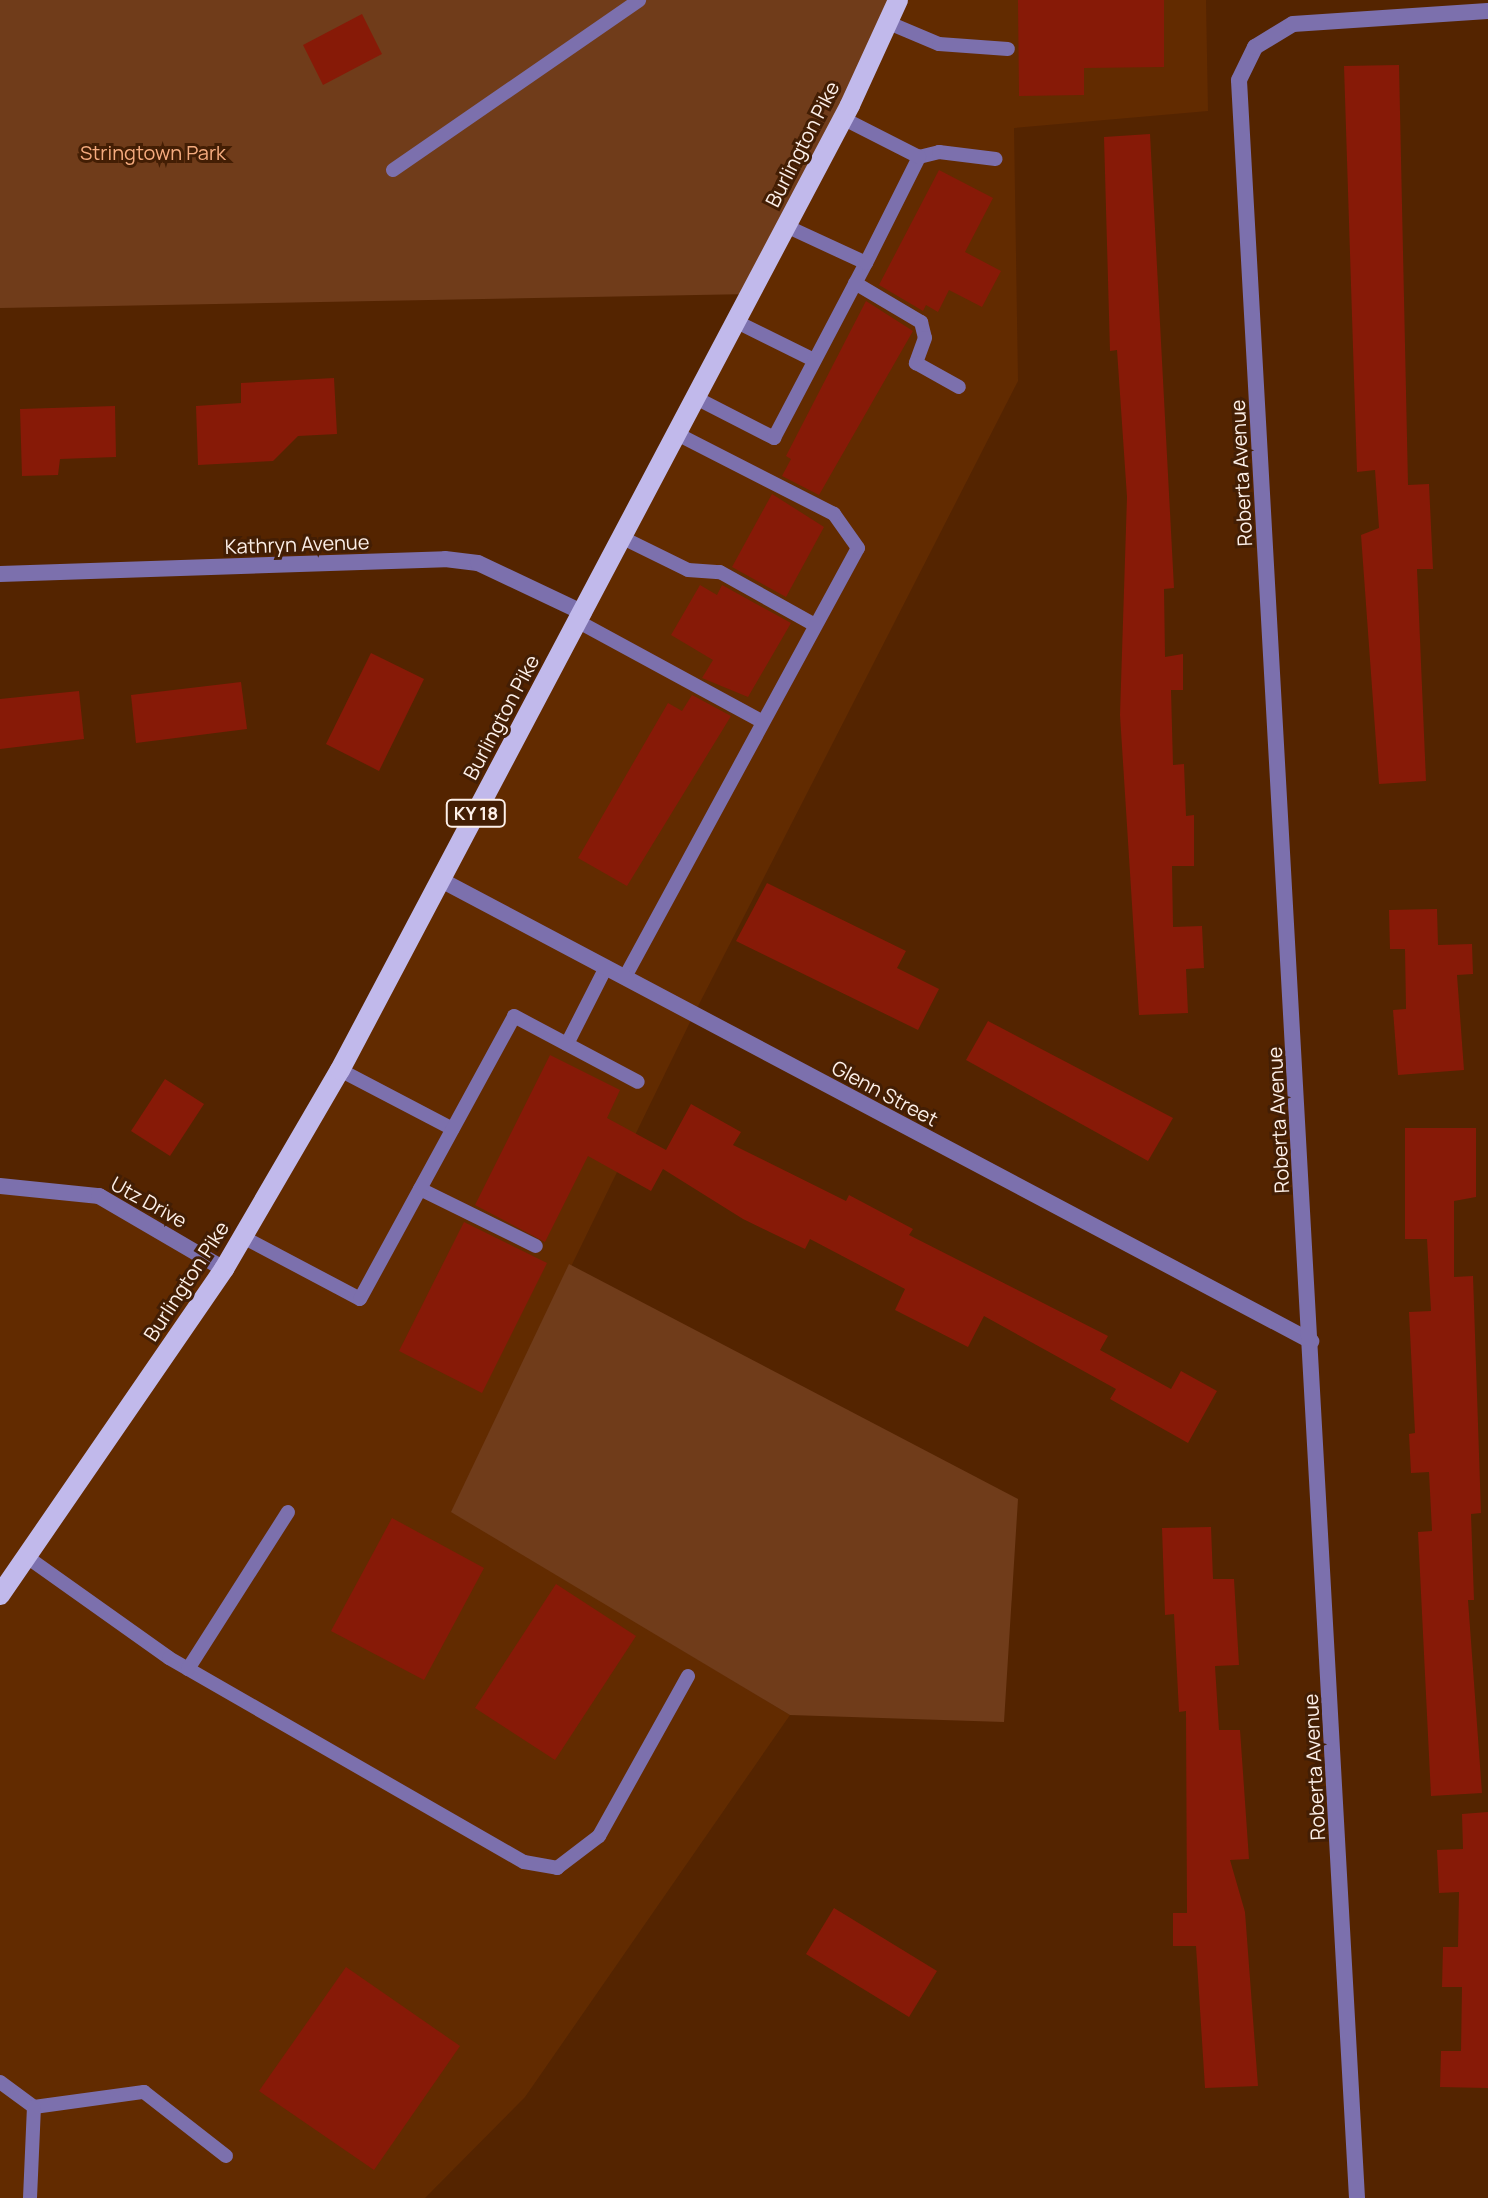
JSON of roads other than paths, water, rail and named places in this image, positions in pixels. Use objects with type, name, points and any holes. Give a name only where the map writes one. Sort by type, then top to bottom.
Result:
[{"type":"main road","name":"Burlington Pike","points":[[0,1595],[224,1269],[340,1070],[737,322],[842,118],[898,0]]},
{"type":"street","name":"Roberta Avenue","points":[[1357,2198],[1239,80],[1257,44],[1293,24],[1488,11]]},
{"type":"street","name":"Kathryn Avenue","points":[[0,574],[445,559],[478,563],[581,618]]},
{"type":"street","name":"Glenn Street","points":[[441,880],[1311,1341]]},
{"type":"street","name":"Utz Drive","points":[[0,1186],[99,1196],[224,1269]]},
{"type":"lane","points":[[393,170],[639,0]]},
{"type":"lane","points":[[889,23],[939,44],[1008,49]]},
{"type":"lane","points":[[842,118],[919,157],[939,152],[996,159]]},
{"type":"lane","points":[[696,398],[774,438],[919,157]]},
{"type":"lane","points":[[786,226],[866,263]]},
{"type":"lane","points":[[855,283],[921,322],[925,338],[916,363],[959,387]]},
{"type":"lane","points":[[737,322],[814,360]]},
{"type":"lane","points":[[625,977],[858,548],[849,529],[677,434]]},
{"type":"lane","points":[[623,538],[688,570],[720,572],[815,625]]},
{"type":"lane","points":[[581,618],[763,722]]},
{"type":"lane","points":[[567,1044],[606,967]]},
{"type":"lane","points":[[243,1237],[360,1299],[514,1016],[638,1082]]},
{"type":"lane","points":[[340,1070],[453,1129]]},
{"type":"lane","points":[[420,1189],[536,1246]]},
{"type":"lane","points":[[188,1669],[288,1512]]},
{"type":"lane","points":[[27,1557],[188,1669],[524,1862],[557,1868],[599,1836],[688,1676]]},
{"type":"lane","points":[[0,2082],[34,2107],[144,2092],[226,2156]]},
{"type":"lane","points":[[30,2198],[34,2107]]},
{"type":"park label","name":"Stringtown Park","points":[[153,152]]}]
